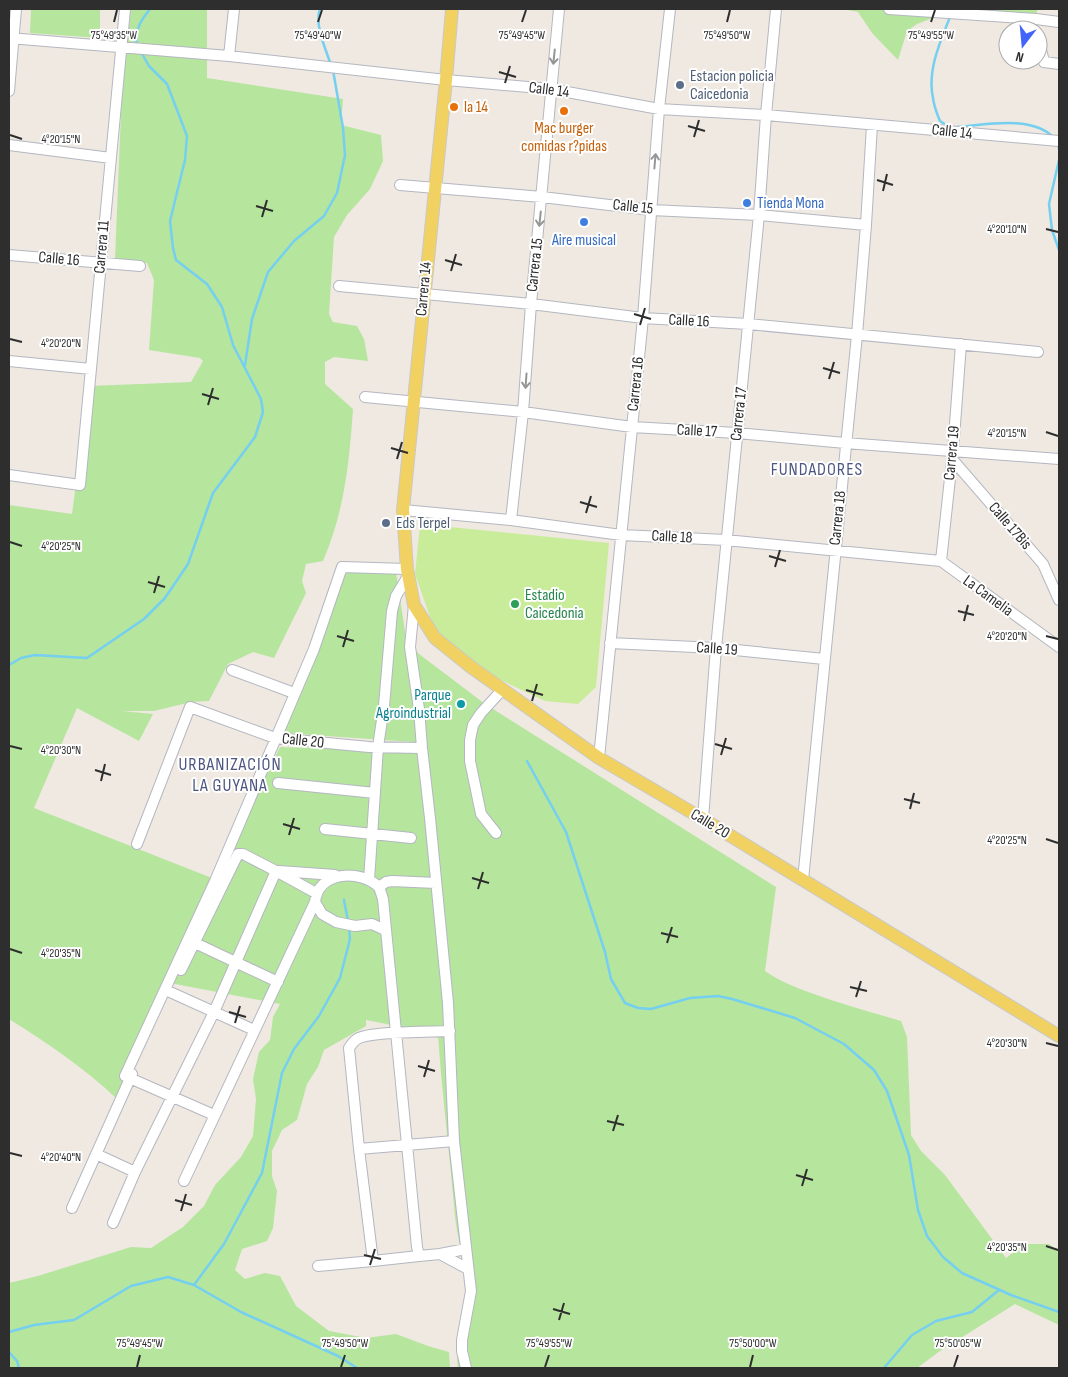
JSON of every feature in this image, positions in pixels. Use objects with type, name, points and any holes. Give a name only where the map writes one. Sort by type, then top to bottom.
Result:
[{"type":"main road","name":"Carrera 14","points":[[407,573],[403,510],[452,9]]},
{"type":"main road","name":"Calle 20","points":[[407,573],[414,605],[435,638],[502,690],[599,758],[703,818],[1059,1036]]},
{"type":"street","points":[[9,91],[11,38],[16,9]]},
{"type":"street","name":"Carrera 11","points":[[9,475],[80,485],[124,9]]},
{"type":"street","points":[[229,56],[234,9]]},
{"type":"street","name":"Carrera 15","points":[[511,520],[523,412],[531,304],[559,9]]},
{"type":"street","name":"Carrera 16","points":[[599,758],[632,427],[659,109],[670,9]]},
{"type":"street","name":"Carrera 17","points":[[703,818],[716,648],[759,215],[776,9]]},
{"type":"street","points":[[889,9],[1059,22]]},
{"type":"street","name":"Calle 14","points":[[11,38],[229,56],[446,80],[551,89],[659,109],[766,115],[872,126],[1059,141]]},
{"type":"street","name":"Carrera 18","points":[[803,880],[857,335],[872,126]]},
{"type":"street","points":[[9,145],[110,158]]},
{"type":"street","name":"Calle 15","points":[[400,184],[542,197],[651,210],[759,215],[866,225]]},
{"type":"street","name":"Calle 16","points":[[9,255],[140,266]]},
{"type":"street","name":"Calle 16","points":[[339,286],[531,304],[642,318],[748,324],[1038,352]]},
{"type":"street","name":"Carrera 19","points":[[942,561],[961,344]]},
{"type":"street","points":[[9,361],[91,369]]},
{"type":"street","name":"Calle 17","points":[[365,397],[523,412],[632,427],[737,433],[952,455],[1059,459]]},
{"type":"street","name":"Calle 17Bis","points":[[952,455],[1043,564],[1059,600]]},
{"type":"street","name":"Calle 18","points":[[403,510],[511,520],[620,534],[726,540],[942,561]]},
{"type":"street","name":"La Camelia","points":[[942,561],[1059,647]]},
{"type":"street","points":[[214,1115],[125,1076],[215,881],[314,649],[342,568],[407,573],[396,596],[392,611],[384,706],[378,747],[369,880]]},
{"type":"street","points":[[414,605],[410,647],[419,709],[448,1003],[454,1141],[471,1291],[462,1340],[462,1351],[466,1368]]},
{"type":"street","name":"Calle 19","points":[[610,643],[716,648],[824,658]]},
{"type":"street","points":[[232,670],[294,693]]},
{"type":"street","points":[[496,833],[481,814],[470,761],[470,740],[473,725],[481,712],[502,690]]},
{"type":"street","name":"Calle 20","points":[[137,844],[190,707],[275,738],[378,747],[422,748]]},
{"type":"street","points":[[278,783],[375,793]]},
{"type":"street","points":[[325,829],[411,838]]},
{"type":"street","points":[[72,1208],[170,992],[238,854],[243,854],[276,871],[315,898],[322,914]]},
{"type":"street","points":[[276,871],[369,880],[379,887],[384,911],[419,1256]]},
{"type":"street","points":[[113,1223],[135,1172],[214,1012],[276,871]]},
{"type":"street","points":[[184,1181],[321,886],[329,878],[338,876]]},
{"type":"street","points":[[379,887],[386,882],[392,881],[436,883]]},
{"type":"street","points":[[372,924],[384,911]]},
{"type":"street","points":[[308,916],[322,914],[346,925],[372,924],[385,930]]},
{"type":"street","points":[[195,943],[278,982]]},
{"type":"street","points":[[170,992],[254,1030]]},
{"type":"street","points":[[373,1261],[349,1048],[356,1040],[369,1035],[450,1031]]},
{"type":"street","points":[[359,1149],[454,1141]]},
{"type":"street","points":[[96,1154],[135,1172]]},
{"type":"street","points":[[318,1266],[440,1254],[466,1249]]},
{"type":"street","points":[[440,1254],[468,1269]]},
{"type":"green space","points":[[31,9],[100,9],[100,38],[30,33]]},
{"type":"green space","points":[[131,9],[207,9],[207,78],[343,99],[341,125],[381,135],[383,161],[370,189],[347,215],[334,237],[329,314],[333,322],[357,326],[364,339],[368,361],[334,357],[325,362],[325,384],[353,409],[345,486],[336,523],[323,561],[306,564],[302,581],[306,593],[274,658],[253,652],[228,664],[209,701],[191,702],[154,711],[122,711],[153,714],[139,741],[77,708],[34,808],[217,880],[280,747],[414,751],[413,742],[283,733],[343,570],[396,572],[406,638],[419,654],[485,704],[776,887],[765,971],[781,981],[811,993],[901,1021],[907,1037],[911,1135],[921,1151],[945,1175],[1006,1258],[1024,1244],[1049,1244],[1059,1251],[1059,1325],[1015,1304],[940,1351],[917,1368],[458,1368],[457,1359],[466,1290],[456,1227],[438,1034],[366,1020],[366,1026],[324,1050],[318,1067],[307,1084],[297,1120],[282,1130],[272,1151],[272,1176],[277,1191],[273,1228],[267,1241],[242,1249],[235,1270],[245,1279],[265,1273],[280,1276],[296,1306],[329,1331],[366,1338],[396,1334],[449,1352],[450,1368],[9,1368],[9,1283],[131,1247],[151,1248],[183,1227],[204,1206],[215,1185],[241,1157],[253,1136],[256,1099],[253,1079],[259,1052],[270,1040],[273,1017],[280,1004],[170,983],[118,1100],[79,1067],[9,1019],[9,505],[72,514],[89,386],[191,382],[203,361],[200,358],[149,350],[154,280],[147,263],[115,259],[122,90]]},
{"type":"green space","points":[[843,9],[1037,9],[1037,20],[943,14],[917,24],[907,31],[898,60],[872,33],[858,12]]},
{"type":"green space","name":"Estadio Caicedonia","points":[[420,524],[609,543],[596,687],[578,704],[545,701],[482,671],[436,634],[415,574]]},
{"type":"waterway","points":[[137,45],[136,35],[139,26],[150,9]]},
{"type":"waterway","points":[[320,9],[318,22],[331,65]]},
{"type":"waterway","points":[[949,127],[940,121],[937,113],[934,104],[932,77],[942,36],[950,17]]},
{"type":"waterway","points":[[9,665],[21,658],[35,655],[87,658],[144,619],[165,598],[188,564],[213,493],[255,437],[263,412],[261,399],[233,345],[222,307],[207,284],[176,260],[170,221],[185,160],[187,136],[167,84],[149,66],[141,52]]},
{"type":"waterway","points":[[245,365],[252,319],[268,272],[294,241],[324,216],[337,193],[345,155],[343,128],[333,70]]},
{"type":"waterway","points":[[957,127],[994,123],[1020,124],[1044,130],[1053,137]]},
{"type":"waterway","points":[[1058,143],[1059,149]]},
{"type":"waterway","points":[[1059,160],[1049,204],[1052,230],[1059,250]]},
{"type":"waterway","points":[[527,761],[566,832],[605,952],[611,979],[625,1003],[638,1008],[651,1009],[690,998],[718,996],[795,1018],[844,1044],[874,1070],[887,1091],[909,1155],[918,1210],[927,1236],[943,1257],[962,1273],[1011,1295],[1059,1312]]},
{"type":"waterway","points":[[344,900],[348,921]]},
{"type":"waterway","points":[[194,1285],[224,1244],[262,1173],[282,1073],[294,1049],[319,1016],[340,978],[350,939],[349,928]]},
{"type":"waterway","points":[[9,1332],[34,1325],[74,1320],[131,1286],[168,1277],[194,1285],[241,1312],[338,1356],[357,1368]]},
{"type":"waterway","points":[[884,1368],[912,1335],[936,1321],[972,1312],[999,1290]]},
{"type":"waterway","points":[[9,1352],[17,1361],[19,1368]]},
{"type":"place","name":"Estacion policia Caicedonia","points":[[680,85]]},
{"type":"place","name":"la 14","points":[[454,107]]},
{"type":"place","name":"Mac burger comidas r?pidas","points":[[564,111]]},
{"type":"place","name":"Tienda Mona","points":[[747,203]]},
{"type":"place","name":"Aire musical","points":[[584,222]]},
{"type":"place","name":"Eds Terpel","points":[[386,523]]},
{"type":"place","name":"Estadio Caicedonia","points":[[515,604]]},
{"type":"place","name":"Parque Agroindustrial","points":[[461,704]]},
{"type":"district","name":"FUNDADORES","points":[[817,469]]},
{"type":"district","name":"URBANIZACIÓN LA GUYANA","points":[[230,774]]}]
